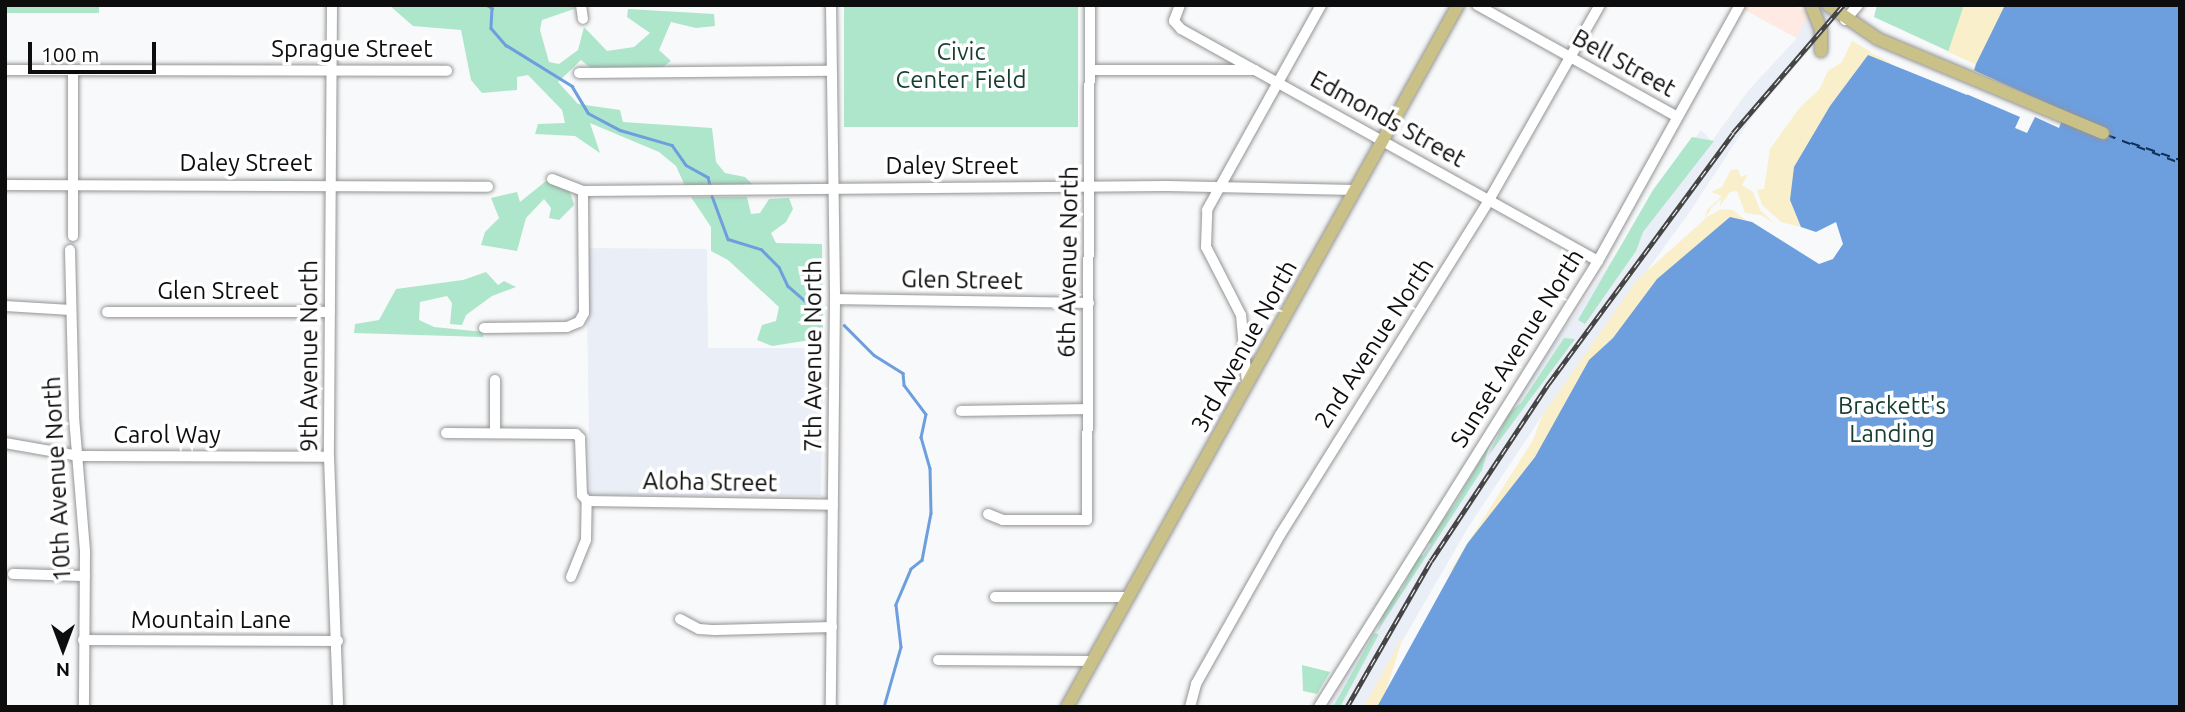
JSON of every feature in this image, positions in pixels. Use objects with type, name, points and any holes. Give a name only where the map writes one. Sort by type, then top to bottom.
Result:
[{"type":"main road","name":"3rd Avenue North","points":[[1067,707],[1458,5]]},
{"type":"main road","points":[[1811,5],[1840,16],[1954,73],[2103,133]]},
{"type":"main road","points":[[1811,5],[1821,30],[1821,51]]},
{"type":"street","name":"9th Avenue North","points":[[331,5],[329,457],[338,641],[338,707]]},
{"type":"street","points":[[581,5],[583,19]]},
{"type":"street","name":"7th Avenue North","points":[[831,5],[835,299],[831,707]]},
{"type":"street","name":"6th Avenue North","points":[[988,514],[1003,520],[1087,520],[1090,5]]},
{"type":"street","name":"Edmonds Street","points":[[1180,5],[1176,25],[1598,261]]},
{"type":"street","points":[[1247,383],[1241,315],[1206,247],[1204,228],[1216,187],[1321,5]]},
{"type":"street","name":"Bell Street","points":[[1476,5],[1677,117]]},
{"type":"street","name":"2nd Avenue North","points":[[1190,707],[1196,684],[1291,517],[1489,200],[1600,5]]},
{"type":"street","name":"Sunset Avenue North","points":[[1319,707],[1598,261],[1740,5]]},
{"type":"street","points":[[1840,16],[1858,5]]},
{"type":"street","name":"Sprague Street","points":[[5,70],[447,71]]},
{"type":"street","points":[[73,70],[73,236]]},
{"type":"street","points":[[1091,70],[1255,70]]},
{"type":"street","points":[[579,73],[831,71]]},
{"type":"street","name":"Daley Street","points":[[552,179],[583,191],[785,192],[833,188],[1090,187],[1355,190]]},
{"type":"street","name":"Daley Street","points":[[5,185],[332,184],[488,187]]},
{"type":"street","points":[[484,328],[568,327],[579,322],[584,313],[583,191]]},
{"type":"street","name":"10th Avenue North","points":[[70,250],[85,576],[83,707]]},
{"type":"street","name":"Glen Street","points":[[835,299],[1089,303]]},
{"type":"street","points":[[5,306],[71,310]]},
{"type":"street","name":"Glen Street","points":[[107,312],[330,312]]},
{"type":"street","points":[[495,380],[495,432]]},
{"type":"street","points":[[961,411],[1087,409]]},
{"type":"street","points":[[446,433],[576,434],[580,438],[582,495],[587,501],[586,540],[571,577]]},
{"type":"street","name":"Carol Way","points":[[5,443],[79,456],[329,457]]},
{"type":"street","name":"Aloha Street","points":[[587,501],[833,505]]},
{"type":"street","points":[[13,574],[85,576]]},
{"type":"street","points":[[995,597],[1128,597]]},
{"type":"street","points":[[680,619],[699,629],[715,630],[832,627]]},
{"type":"street","name":"Mountain Lane","points":[[83,640],[338,641]]},
{"type":"street","points":[[938,660],[1092,662]]},
{"type":"shaded area","points":[[1736,5],[1794,5],[1817,18],[1798,39]]},
{"type":"shaded area","points":[[1824,5],[1848,5],[1752,117],[1691,210],[1542,416],[1469,526],[1364,707],[1328,707],[1371,625],[1490,438],[1701,130],[1712,141],[1747,92],[1796,39],[1806,20]]},
{"type":"shaded area","points":[[586,248],[707,249],[708,348],[823,348],[821,496],[590,495]]},
{"type":"green space","points":[[5,5],[99,5],[99,13],[5,13]]},
{"type":"green space","points":[[389,5],[575,5],[574,9],[542,20],[540,30],[549,62],[559,64],[578,50],[584,27],[607,51],[634,47],[650,33],[627,17],[628,9],[714,14],[715,26],[696,28],[671,22],[659,50],[671,61],[660,69],[593,70],[581,60],[558,82],[578,104],[620,110],[623,122],[712,128],[716,162],[725,173],[745,177],[754,186],[685,186],[676,166],[659,152],[590,123],[600,153],[575,136],[535,134],[538,124],[565,123],[562,110],[528,75],[517,77],[517,90],[482,93],[471,80],[461,30],[413,26]]},
{"type":"green space","name":"Civic Center Field","points":[[844,5],[1078,5],[1078,127],[844,127]]},
{"type":"green space","points":[[1877,5],[2005,5],[1976,64],[1874,17]]},
{"type":"green space","points":[[1692,137],[1714,141],[1643,232],[1636,251],[1585,324],[1578,320],[1653,190]]},
{"type":"green space","points":[[546,181],[570,192],[574,205],[559,220],[549,218],[551,208],[544,199],[526,218],[517,251],[481,245],[485,232],[499,218],[491,198],[517,192],[520,202]]},
{"type":"green space","points":[[691,197],[747,197],[751,214],[760,213],[769,199],[789,198],[793,209],[786,222],[771,233],[776,243],[822,244],[823,338],[772,346],[757,340],[762,325],[776,321],[779,307],[728,260],[711,251],[711,227]]},
{"type":"green space","points":[[486,272],[498,285],[504,281],[516,287],[492,296],[466,315],[462,325],[450,324],[452,303],[447,296],[420,302],[419,320],[434,327],[484,332],[483,337],[354,333],[355,324],[379,320],[396,289],[463,280]]},
{"type":"green space","points":[[1564,338],[1575,339],[1488,456],[1509,413],[1521,403]]},
{"type":"green space","points":[[1490,443],[1482,470],[1377,632],[1385,609],[1396,590],[1401,591],[1419,554],[1423,556],[1431,544],[1427,541],[1455,504]]},
{"type":"green space","points":[[1374,633],[1379,634],[1340,707],[1333,707]]},
{"type":"green space","points":[[1302,665],[1330,672],[1317,694],[1303,691]]},
{"type":"sand","points":[[1964,5],[2021,5],[1967,95],[1975,64],[1948,52]]},
{"type":"sand","points":[[1852,41],[1892,64],[1801,227],[1781,222],[1762,205],[1757,190],[1764,189],[1770,149],[1800,107],[1819,90],[1828,71],[1842,62]]},
{"type":"sand","points":[[1738,169],[1741,177],[1748,174],[1742,185],[1753,192],[1760,210],[1775,224],[1761,215],[1745,213],[1737,191],[1730,192],[1720,206],[1721,199],[1705,217],[1707,210],[1722,196],[1711,192],[1722,187],[1731,170]]},
{"type":"sand","points":[[1721,209],[1733,210],[1754,227],[1545,451],[1445,579],[1533,440],[1542,416],[1637,280],[1705,218]]},
{"type":"sand","points":[[1404,634],[1385,694],[1386,707],[1364,707]]},
{"type":"water","name":"Brackett's Landing","points":[[2005,5],[2180,5],[2180,707],[1377,707],[1467,544],[1535,457],[1589,360],[1613,338],[1657,279],[1730,217],[1752,222],[1819,264],[1833,259],[1843,244],[1836,222],[1816,232],[1801,227],[1790,200],[1794,167],[1830,106],[1868,55],[1967,95],[1976,64]]},
{"type":"pier","points":[[1868,52],[1880,54],[1965,90],[1971,69],[2103,128],[2062,120],[2059,128],[2035,117],[2027,133],[2015,128],[2020,117]]},
{"type":"waterway","points":[[487,5],[492,8],[491,28],[506,45],[572,86],[588,113],[620,130],[672,145],[686,165],[708,177],[710,185]]},
{"type":"waterway","points":[[712,196],[728,239],[761,249],[779,267],[788,286],[819,313]]},
{"type":"waterway","points":[[844,325],[874,355],[903,373],[904,385],[926,414],[921,437],[930,468],[931,513],[922,560],[911,569],[896,605],[901,647],[884,707]]},
{"type":"ferry route","points":[[2107,135],[2180,163]]},
{"type":"ferry route","points":[[2131,143],[2180,160]]},
{"type":"railway","points":[[1347,707],[1431,561],[1549,383],[1733,133],[1843,5]]}]
